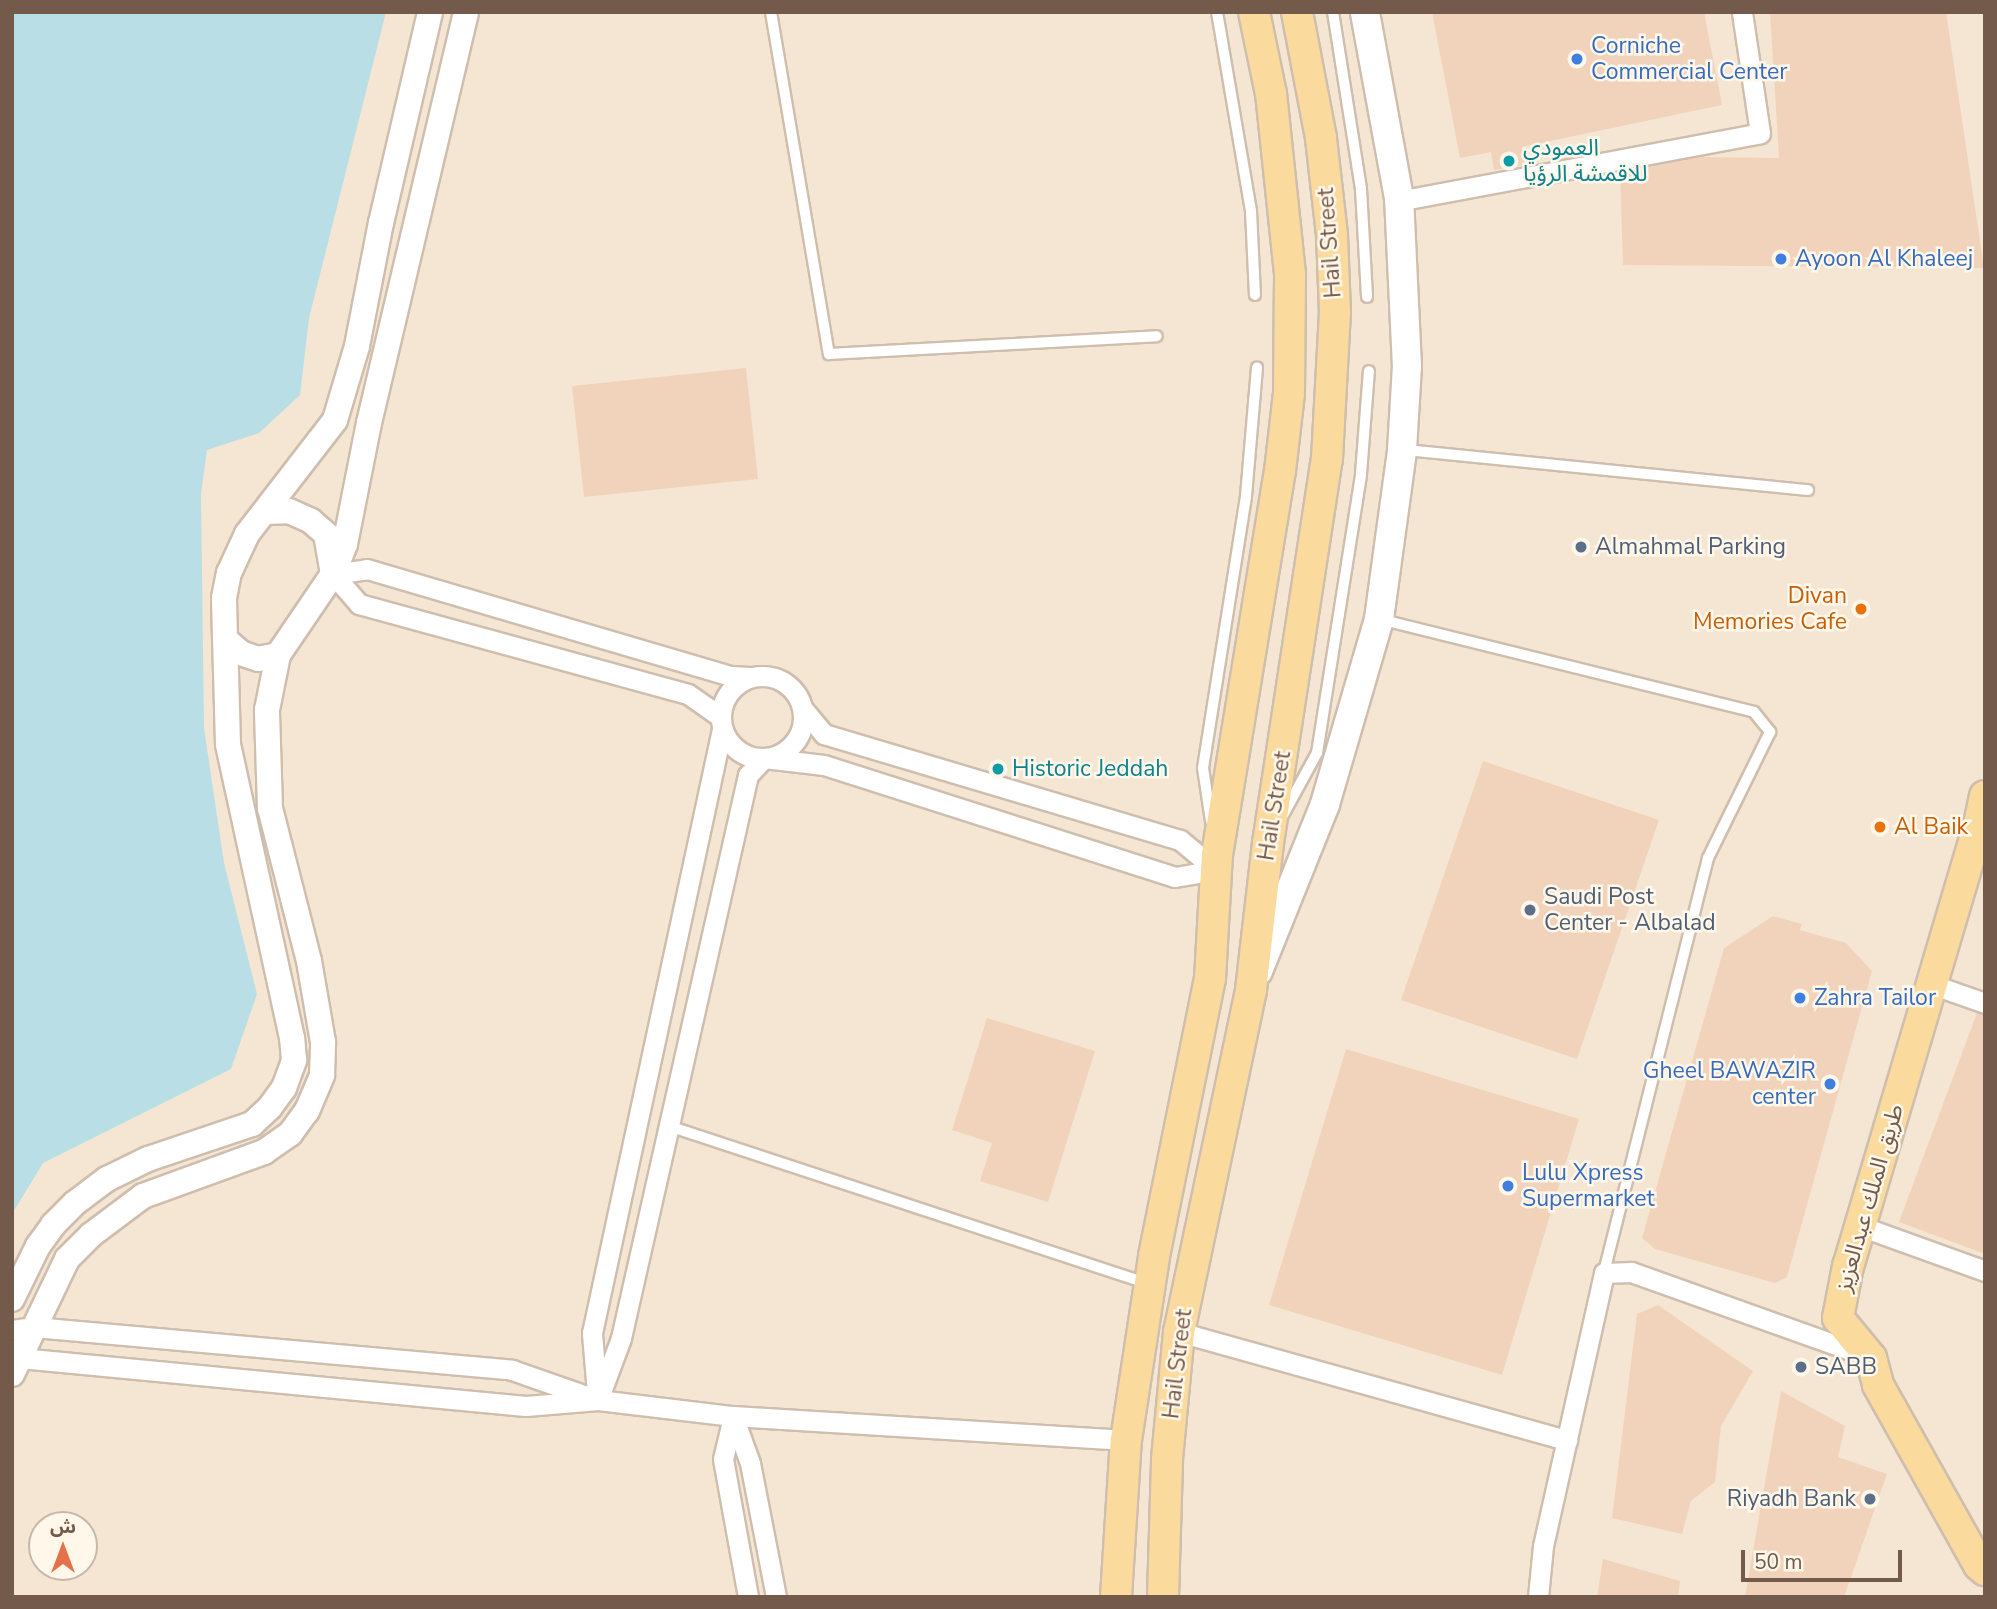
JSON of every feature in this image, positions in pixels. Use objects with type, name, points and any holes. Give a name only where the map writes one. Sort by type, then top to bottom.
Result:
[{"type":"main road","name":"Hail Street","points":[[1116,1597],[1126,1440],[1150,1284],[1210,979],[1216,862],[1280,471],[1289,393],[1290,274],[1271,94],[1254,12]]},
{"type":"main road","name":"Hail Street","points":[[1163,1597],[1167,1459],[1179,1332],[1251,990],[1268,843],[1327,458],[1335,313],[1332,235],[1321,138],[1297,12]]},
{"type":"main road","points":[[1251,990],[1325,804],[1379,619],[1402,450],[1407,367],[1398,201],[1365,12]]},
{"type":"main road","name":"طريق الملك عبدالعزيز","points":[[1985,796],[1981,829],[1931,984],[1860,1226],[1838,1318],[1871,1358],[1878,1385],[1979,1565],[1985,1570]]},
{"type":"street","points":[[12,1299],[38,1246],[53,1225],[75,1203],[107,1178],[148,1159],[252,1124],[270,1107],[284,1088],[294,1060],[292,1038],[228,744],[224,598],[229,573],[247,534],[335,420],[357,346],[381,223],[430,12]]},
{"type":"street","points":[[466,12],[369,423],[345,544],[333,574],[278,655],[267,710],[270,808],[309,961],[323,1042],[322,1075],[307,1111],[290,1134],[264,1152],[143,1196],[91,1235],[67,1259],[23,1328],[15,1360],[526,1406],[598,1400],[733,1416],[1126,1440]]},
{"type":"street","points":[[1398,201],[1760,132],[1742,12]]},
{"type":"street","points":[[265,512],[289,511],[311,520],[326,534],[333,574],[359,604],[688,694],[721,722],[738,750],[750,756],[824,765],[1175,877],[1216,862]]},
{"type":"street","points":[[333,574],[367,569],[731,676],[777,678],[798,696],[803,709],[824,734],[1180,840],[1216,862]]},
{"type":"street","points":[[225,639],[241,653],[258,659],[278,655]]},
{"type":"street","points":[[598,1400],[592,1333],[721,722],[729,692],[751,677]]},
{"type":"street","points":[[598,1400],[621,1339],[748,775],[764,758],[778,755],[794,742],[803,723],[803,709]]},
{"type":"street","points":[[1931,984],[1985,1003]]},
{"type":"street","points":[[1860,1226],[1985,1271]]},
{"type":"street","points":[[1538,1597],[1544,1546],[1604,1273],[1631,1272],[1871,1358]]},
{"type":"street","points":[[23,1328],[512,1370],[598,1400]]},
{"type":"street","points":[[1179,1332],[1567,1440]]},
{"type":"street","points":[[733,1416],[723,1459],[748,1597]]},
{"type":"street","points":[[733,1416],[750,1463],[776,1597]]},
{"type":"lane","points":[[771,12],[829,354],[1157,336]]},
{"type":"lane","points":[[1217,12],[1251,211],[1255,295]]},
{"type":"lane","points":[[1334,12],[1361,189],[1367,297]]},
{"type":"lane","points":[[1216,862],[1203,768],[1246,496],[1257,367]]},
{"type":"lane","points":[[1268,843],[1317,753],[1361,474],[1369,371]]},
{"type":"lane","points":[[1402,450],[1808,489]]},
{"type":"lane","points":[[1379,619],[1754,712],[1770,732],[1708,858],[1604,1273]]},
{"type":"lane","points":[[669,1126],[1150,1284]]},
{"type":"shaded area","name":"Historic Jeddah","points":[[12,12],[1985,12],[1985,1597],[12,1597]]},
{"type":"water","points":[[12,12],[386,12],[309,318],[300,395],[259,433],[207,450],[201,494],[204,728],[224,863],[257,994],[231,1069],[43,1163],[12,1214]]},
{"type":"building","name":"Corniche Commercial Center","points":[[1432,12],[1704,12],[1722,105],[1522,147],[1525,165],[1494,170],[1491,152],[1460,158]]},
{"type":"building","points":[[1770,12],[1946,12],[1984,268],[1623,265],[1620,172],[1700,157],[1779,158]]},
{"type":"building","points":[[746,368],[758,479],[584,497],[572,386]]},
{"type":"building","name":"Saudi Post Center - Albalad","points":[[1483,761],[1659,820],[1577,1059],[1401,1000]]},
{"type":"building","points":[[1773,916],[1802,924],[1800,930],[1846,943],[1872,971],[1787,1277],[1775,1283],[1655,1249],[1642,1238],[1724,948]]},
{"type":"building","points":[[1977,1013],[1985,1015],[1985,1254],[1899,1222]]},
{"type":"building","points":[[987,1018],[1095,1051],[1048,1202],[980,1181],[992,1143],[952,1130]]},
{"type":"building","points":[[1346,1049],[1579,1119],[1502,1375],[1269,1305]]},
{"type":"building","points":[[1658,1305],[1753,1371],[1721,1426],[1715,1482],[1691,1501],[1682,1534],[1612,1518],[1637,1314]]},
{"type":"building","points":[[1781,1391],[1845,1426],[1838,1457],[1887,1474],[1844,1597],[1745,1597]]},
{"type":"building","points":[[1603,1559],[1680,1581],[1678,1597],[1597,1597]]},
{"type":"place","name":"Corniche Commercial Center","points":[[1577,59]]},
{"type":"place","name":"العمودي للاقمشة الرؤيا","points":[[1509,161]]},
{"type":"place","name":"Ayoon Al Khaleej","points":[[1781,259]]},
{"type":"place","name":"Almahmal Parking","points":[[1581,547]]},
{"type":"place","name":"Divan Memories Cafe","points":[[1861,609]]},
{"type":"place","name":"Historic Jeddah","points":[[998,769]]},
{"type":"place","name":"Al Baik","points":[[1880,827]]},
{"type":"place","name":"Saudi Post Center - Albalad","points":[[1530,910]]},
{"type":"place","name":"Zahra Tailor","points":[[1800,998]]},
{"type":"place","name":"Gheel BAWAZIR center","points":[[1830,1084]]},
{"type":"place","name":"Lulu Xpress Supermarket","points":[[1508,1186]]},
{"type":"place","name":"SABB","points":[[1801,1367]]},
{"type":"place","name":"Riyadh Bank","points":[[1870,1499]]}]
